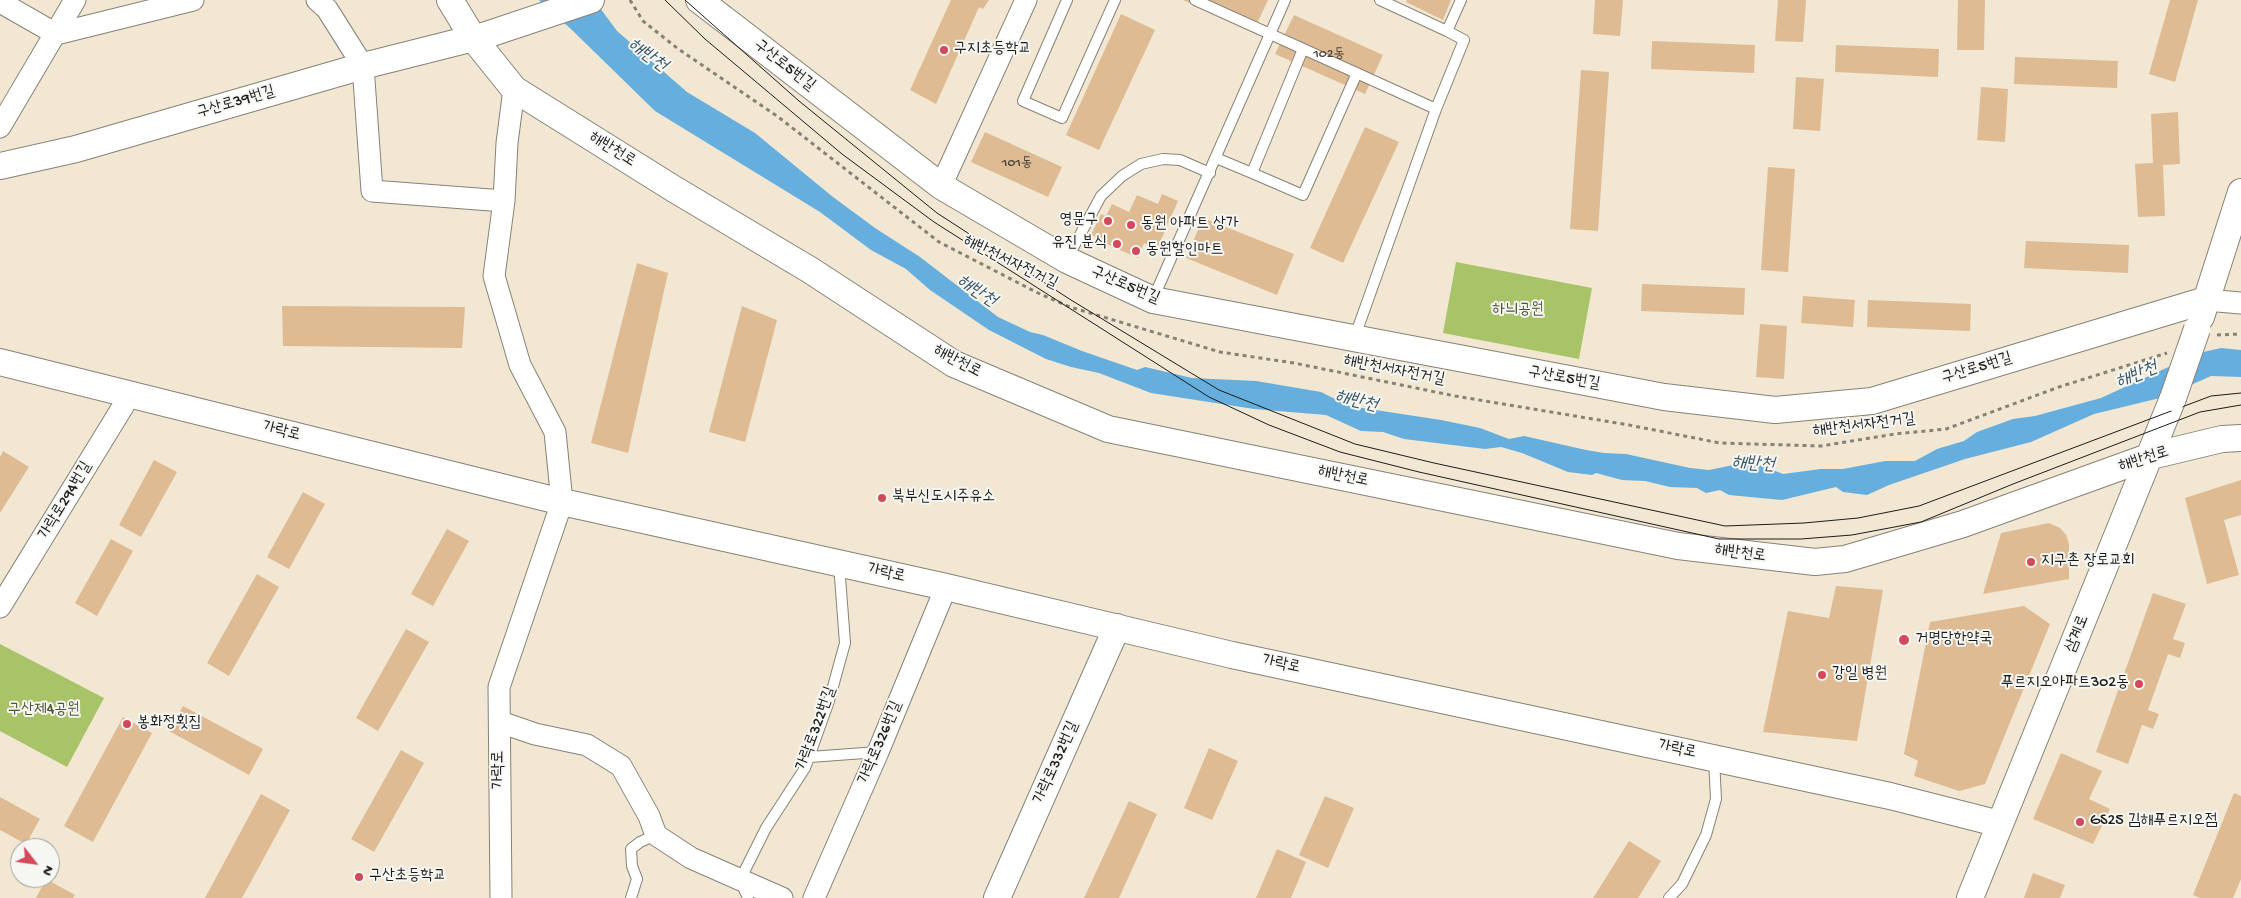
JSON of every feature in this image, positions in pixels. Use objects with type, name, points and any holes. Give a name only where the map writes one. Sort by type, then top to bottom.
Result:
[{"type":"street","points":[[0,125],[75,0]]},
{"type":"street","points":[[0,2],[56,34],[193,0]]},
{"type":"street","points":[[317,0],[327,9],[363,66],[372,191],[504,201]]},
{"type":"street","name":"해반천로","points":[[450,0],[479,37],[514,89],[674,189],[810,270],[954,364],[1108,429],[1678,546],[1815,562],[1845,559],[1963,524],[2151,456],[2222,440],[2241,438]]},
{"type":"street","name":"구산로39번길","points":[[0,166],[76,149],[363,66],[479,37],[591,0]]},
{"type":"street","name":"구산로5번길","points":[[699,0],[941,186],[1067,260],[1153,300],[1354,340],[1664,397],[1775,410],[1872,401],[2206,300]]},
{"type":"street","points":[[941,186],[1026,0]]},
{"type":"street","points":[[514,89],[507,143],[504,201],[494,276],[520,366],[555,432],[562,502]]},
{"type":"street","points":[[2203,333],[2206,300],[2241,192]]},
{"type":"street","points":[[2206,300],[2241,303]]},
{"type":"street","name":"삼계로","points":[[1970,898],[2174,398],[2203,333]]},
{"type":"street","name":"가락로","points":[[4,358],[130,395],[562,502],[946,587],[1251,659],[1890,796],[2000,824]]},
{"type":"street","name":"가락로294번길","points":[[2,601],[130,395]]},
{"type":"street","name":"가락로","points":[[501,898],[499,688],[562,502]]},
{"type":"street","name":"가락로326번길","points":[[814,898],[878,752],[946,587]]},
{"type":"street","name":"가락로332번길","points":[[997,898],[1117,628]]},
{"type":"street","points":[[500,722],[535,734],[587,746],[621,766],[649,816],[656,835],[744,889],[782,898]]},
{"type":"lane","points":[[1067,0],[1023,101],[1062,118],[1115,0]]},
{"type":"lane","points":[[1195,0],[1436,109]]},
{"type":"lane","points":[[1153,300],[1285,0]]},
{"type":"lane","points":[[1354,340],[1436,109],[1464,40],[1380,0]]},
{"type":"lane","points":[[1447,31],[1461,0]]},
{"type":"lane","points":[[1252,173],[1304,49]]},
{"type":"lane","points":[[1216,158],[1303,195],[1357,73]]},
{"type":"lane","points":[[1067,260],[1100,196],[1122,176],[1141,164],[1163,159],[1180,160],[1210,173]]},
{"type":"lane","name":"가락로322번길","points":[[744,889],[766,828],[805,768],[810,757],[846,642],[839,563]]},
{"type":"lane","points":[[810,757],[878,752]]},
{"type":"lane","points":[[1669,898],[1682,884],[1706,835],[1716,799],[1714,758]]},
{"type":"lane","points":[[631,898],[637,879],[632,866],[631,849],[640,842],[656,835]]},
{"type":"path","name":"해반천서자전거길","points":[[630,0],[643,21],[677,48],[777,116],[939,242],[1038,293],[1070,307],[1220,352],[1294,364],[1456,396],[1629,424],[1720,443],[1821,446],[1895,434],[1946,430],[2058,386],[2141,362],[2174,350]]},
{"type":"path","points":[[2203,333],[2216,335],[2241,334]]},
{"type":"green space","name":"하늬공원","points":[[1456,262],[1592,288],[1579,359],[1443,333]]},
{"type":"green space","name":"구산제4공원","points":[[0,644],[104,698],[67,767],[0,731]]},
{"type":"water","name":"해반천","points":[[539,0],[594,0],[617,31],[687,92],[755,133],[833,197],[875,228],[920,257],[998,317],[1030,332],[1043,335],[1137,370],[1145,367],[1192,378],[1256,381],[1321,392],[1349,406],[1480,428],[1509,439],[1524,436],[1586,450],[1626,454],[1690,468],[1709,470],[1743,463],[1763,466],[1783,474],[1821,469],[1843,469],[1885,461],[1915,461],[1937,449],[1964,441],[1977,432],[2013,419],[2035,416],[2101,398],[2199,353],[2221,348],[2241,350],[2241,377],[2211,376],[2164,397],[2094,414],[2031,442],[1965,459],[1889,485],[1867,495],[1843,492],[1836,487],[1782,500],[1729,495],[1720,490],[1706,493],[1697,488],[1670,487],[1645,481],[1622,480],[1596,473],[1592,475],[1568,472],[1522,453],[1501,447],[1485,449],[1404,439],[1383,432],[1361,431],[1326,415],[1254,409],[1151,393],[1099,373],[1046,359],[989,330],[930,290],[906,269],[871,250],[820,212],[655,111]]},
{"type":"building","name":"구지초등학교","points":[[951,0],[989,0],[983,9],[979,7],[936,104],[910,90]]},
{"type":"building","points":[[1183,0],[1268,0],[1253,32]]},
{"type":"building","points":[[1407,0],[1451,0],[1443,20],[1406,2]]},
{"type":"building","points":[[1595,0],[1623,0],[1620,36],[1593,34]]},
{"type":"building","points":[[1778,0],[1806,0],[1803,42],[1775,41]]},
{"type":"building","points":[[1958,0],[1985,0],[1984,50],[1957,50]]},
{"type":"building","points":[[2170,0],[2198,0],[2175,82],[2149,74]]},
{"type":"building","points":[[1121,14],[1155,30],[1099,150],[1066,135]]},
{"type":"building","points":[[1294,15],[1383,55],[1365,94],[1275,54]]},
{"type":"building","points":[[1652,41],[1755,45],[1754,73],[1651,69]]},
{"type":"building","points":[[1836,45],[1939,49],[1938,77],[1835,72]]},
{"type":"building","points":[[2015,57],[2118,61],[2117,88],[2014,84]]},
{"type":"building","points":[[1581,70],[1609,72],[1598,231],[1570,229]]},
{"type":"building","points":[[1796,77],[1824,79],[1820,131],[1793,129]]},
{"type":"building","points":[[1981,87],[2008,89],[2005,142],[1977,140]]},
{"type":"building","points":[[2178,112],[2180,164],[2163,165],[2165,216],[2138,217],[2135,164],[2153,163],[2151,114]]},
{"type":"building","points":[[1365,127],[1399,142],[1343,263],[1310,248]]},
{"type":"building","points":[[985,132],[1062,167],[1048,197],[971,162]]},
{"type":"building","points":[[1768,167],[1795,169],[1788,272],[1761,270]]},
{"type":"building","name":"동원 아파트 상가","points":[[1162,194],[1178,201],[1157,249],[1144,243],[1138,258],[1091,235],[1101,214],[1106,216],[1112,204],[1129,212],[1137,195],[1158,204]]},
{"type":"building","points":[[1203,218],[1294,254],[1277,295],[1186,258]]},
{"type":"building","points":[[2026,241],[2129,245],[2128,273],[2024,268]]},
{"type":"building","points":[[637,263],[668,273],[628,453],[591,443]]},
{"type":"building","points":[[1642,284],[1745,288],[1744,315],[1641,311]]},
{"type":"building","points":[[1803,296],[1855,300],[1853,327],[1801,323]]},
{"type":"building","points":[[1868,300],[1971,304],[1970,331],[1867,327]]},
{"type":"building","points":[[282,306],[465,307],[462,348],[283,346]]},
{"type":"building","points":[[742,306],[777,320],[745,442],[709,432]]},
{"type":"building","points":[[1760,324],[1787,326],[1784,379],[1756,377]]},
{"type":"building","points":[[3,451],[29,467],[0,513],[0,457]]},
{"type":"building","points":[[154,460],[177,472],[141,537],[119,525]]},
{"type":"building","points":[[2241,480],[2241,515],[2224,520],[2239,575],[2207,584],[2185,498]]},
{"type":"building","points":[[303,492],[325,504],[289,569],[267,557]]},
{"type":"building","name":"지구촌 장로교회","points":[[2049,523],[2060,528],[2066,535],[2069,544],[2069,579],[1983,594],[2001,533]]},
{"type":"building","points":[[447,529],[469,541],[433,606],[411,594]]},
{"type":"building","points":[[111,539],[133,551],[97,616],[75,603]]},
{"type":"building","points":[[257,574],[279,587],[229,676],[207,663]]},
{"type":"building","name":"강일 병원","points":[[1836,586],[1883,590],[1857,741],[1763,732],[1788,611],[1829,618]]},
{"type":"building","name":"푸르지오아파트302동","points":[[2153,593],[2186,604],[2173,639],[2185,643],[2180,658],[2168,654],[2148,710],[2159,714],[2153,729],[2142,725],[2128,764],[2096,752]]},
{"type":"building","points":[[2024,606],[2050,624],[1985,784],[1959,791],[1914,776],[1918,761],[1904,754],[1930,622]]},
{"type":"building","points":[[406,629],[429,642],[378,731],[356,718]]},
{"type":"building","points":[[183,706],[263,749],[249,775],[169,731]]},
{"type":"building","points":[[123,717],[152,733],[93,842],[64,826]]},
{"type":"building","points":[[1209,748],[1238,761],[1212,820],[1184,808]]},
{"type":"building","points":[[401,750],[424,763],[374,852],[351,839]]},
{"type":"building","points":[[2061,753],[2102,771],[2089,799],[2110,809],[2093,844],[2033,819]]},
{"type":"building","points":[[2234,793],[2241,796],[2241,879],[2233,898],[2200,898],[2193,895]]},
{"type":"building","points":[[261,794],[290,810],[242,898],[205,898]]},
{"type":"building","points":[[1325,796],[1354,808],[1328,868],[1299,855]]},
{"type":"building","points":[[0,797],[40,819],[29,838],[15,838],[0,830]]},
{"type":"building","points":[[1129,801],[1157,814],[1119,898],[1084,898]]},
{"type":"building","points":[[1629,841],[1661,861],[1638,898],[1593,898]]},
{"type":"building","points":[[1277,849],[1306,862],[1291,898],[1256,898]]},
{"type":"building","points":[[2033,873],[2065,885],[2060,898],[2024,898]]},
{"type":"building","points":[[60,887],[75,895],[73,898],[36,898],[41,888]]},
{"type":"tram line","points":[[665,0],[705,39],[842,154],[934,222],[1209,397],[1269,425],[1340,452],[1419,472],[1719,539],[1801,539],[1852,535],[1921,522],[2013,484],[2200,412],[2241,405]]},
{"type":"tram line","points":[[685,0],[799,101],[937,213],[1071,300],[1219,390],[1355,444],[1725,526],[1804,523],[1858,518],[1919,506],[2211,396],[2241,393]]},
{"type":"place","name":"구지초등학교","points":[[944,50]]},
{"type":"place","name":"영문구","points":[[1108,221]]},
{"type":"place","name":"동원 아파트 상가","points":[[1131,225]]},
{"type":"place","name":"유진 분식","points":[[1117,244]]},
{"type":"place","name":"동원할인마트","points":[[1136,251]]},
{"type":"place","name":"북부신도시주유소","points":[[882,498]]},
{"type":"place","name":"지구촌 장로교회","points":[[2031,562]]},
{"type":"place","name":"거명당한약국","points":[[1904,640]]},
{"type":"place","name":"강일 병원","points":[[1822,675]]},
{"type":"place","name":"푸르지오아파트302동","points":[[2139,684]]},
{"type":"place","name":"봉화정횟집","points":[[127,724]]},
{"type":"place","name":"GS25 김해푸르지오점","points":[[2080,822]]},
{"type":"place","name":"구산초등학교","points":[[359,877]]}]
